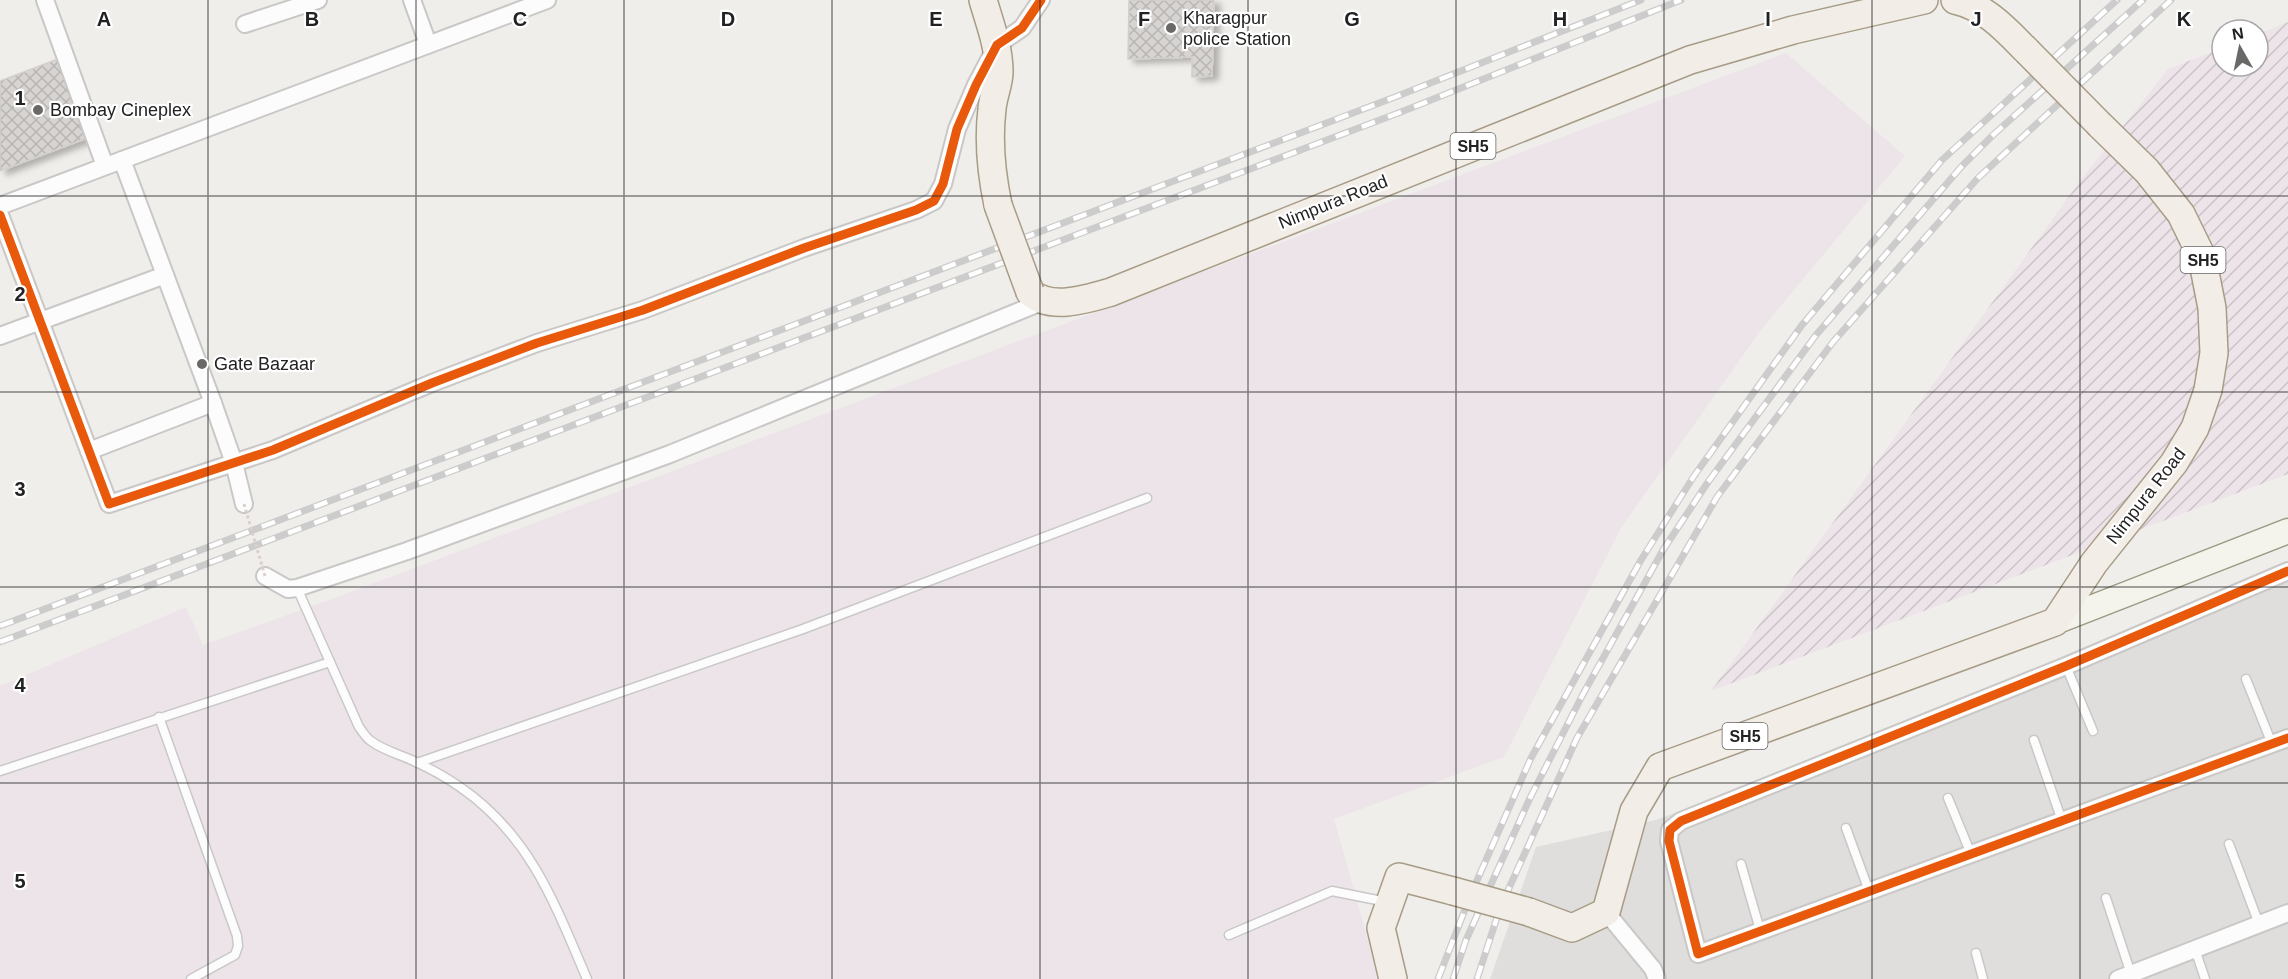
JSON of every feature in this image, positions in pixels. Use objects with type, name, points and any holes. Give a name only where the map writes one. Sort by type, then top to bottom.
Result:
[{"type":"main road","points":[[982,0],[997,45],[999,75],[993,100],[989,136],[991,167],[998,206],[1037,296]]},
{"type":"main road","name":"Nimpura Road","points":[[1037,296],[1057,303],[1091,298],[1111,292],[1690,60],[1793,30],[1924,0]]},
{"type":"main road","name":"Nimpura Road","points":[[1955,0],[1980,9],[2000,24],[2147,171],[2181,214],[2202,257],[2212,308],[2214,353],[2208,390],[2195,428],[2174,463],[2094,563],[2055,622]]},
{"type":"main road","points":[[2055,622],[2288,531]]},
{"type":"main road","name":"SH5","points":[[1606,912],[1635,811],[1660,767],[2055,622]]},
{"type":"main road","points":[[1393,979],[1382,928],[1399,877],[1529,912],[1572,928],[1606,912]]},
{"type":"street","points":[[45,0],[105,166]]},
{"type":"street","points":[[245,24],[318,0]]},
{"type":"street","points":[[412,0],[428,44]]},
{"type":"street","points":[[0,206],[547,0]]},
{"type":"street","points":[[0,215],[109,504],[273,450],[432,383],[537,343],[643,310],[804,248],[916,210],[934,201],[943,184],[957,129],[997,45],[1022,28],[1041,0]]},
{"type":"street","points":[[122,160],[213,403],[234,463],[244,504]]},
{"type":"street","points":[[0,336],[165,275]]},
{"type":"street","points":[[265,576],[282,586],[297,588],[407,551],[670,454],[1037,296]]},
{"type":"street","points":[[89,452],[213,403]]},
{"type":"street","points":[[2280,741],[1698,954],[1670,841],[1670,830],[1681,821],[2066,666],[2288,571]]},
{"type":"street","points":[[1606,912],[1653,969],[1657,979]]},
{"type":"street","points":[[2125,976],[2288,913]]},
{"type":"lane","points":[[417,763],[803,629],[1147,498]]},
{"type":"lane","points":[[297,588],[359,727],[369,740],[459,786],[518,840],[550,894],[586,979]]},
{"type":"lane","points":[[0,771],[330,662]]},
{"type":"lane","points":[[2066,666],[2093,731]]},
{"type":"lane","points":[[2246,679],[2280,741]]},
{"type":"lane","points":[[159,717],[237,936],[238,946],[235,955],[191,979]]},
{"type":"lane","points":[[2034,740],[2062,821]]},
{"type":"lane","points":[[1948,798],[1971,854]]},
{"type":"lane","points":[[1846,828],[1869,891]]},
{"type":"lane","points":[[2229,844],[2259,924]]},
{"type":"lane","points":[[1741,864],[1760,930]]},
{"type":"lane","points":[[1229,935],[1332,891],[1390,903]]},
{"type":"lane","points":[[2106,898],[2125,976]]},
{"type":"lane","points":[[2195,949],[2205,979]]},
{"type":"lane","points":[[1976,953],[1983,979]]},
{"type":"path","points":[[244,504],[265,576]]},
{"type":"shaded area","points":[[2288,22],[2288,474],[1711,691],[2083,177],[2168,69],[2210,53],[2210,78],[2270,78],[2270,29]]},
{"type":"shaded area","points":[[1786,53],[1905,156],[1761,330],[1621,528],[1504,757],[1334,819],[1379,979],[0,979],[0,686],[186,607],[203,645],[329,600]]},
{"type":"shaded area","points":[[2288,582],[2288,979],[1490,979],[1536,847],[1656,820]]},
{"type":"building","name":"Kharagpur police Station","points":[[1129,0],[1214,0],[1212,76],[1192,77],[1192,57],[1128,59]]},
{"type":"building","name":"Bombay Cineplex","points":[[58,59],[87,138],[0,171],[0,81]]},
{"type":"railway","points":[[0,626],[1395,97],[1641,0]]},
{"type":"railway","points":[[0,642],[1401,112],[1681,0]]},
{"type":"railway","points":[[1438,979],[1471,894],[1531,758],[1641,560],[1694,476],[1802,325],[1942,160],[2117,0]]},
{"type":"railway","points":[[1453,979],[1466,940],[1530,798],[1582,696],[1663,550],[1708,482],[1816,335],[1962,166],[1992,136],[2143,0]]},
{"type":"railway","points":[[1477,979],[1500,908],[1577,738],[1717,497],[1833,342],[1978,178],[2171,0]]},
{"type":"cycle path","points":[[0,215],[109,504],[273,450],[432,383],[537,343],[643,310],[804,248],[916,210],[934,201],[943,184],[957,129],[997,45],[1022,28],[1041,0]]},
{"type":"cycle path","points":[[2288,571],[2066,666],[1681,821],[1670,830],[1669,841],[1698,954],[2288,738]]},
{"type":"place","name":"Kharagpur police Station","points":[[1171,28]]},
{"type":"place","name":"Bombay Cineplex","points":[[38,110]]},
{"type":"place","name":"Gate Bazaar","points":[[202,364]]}]
